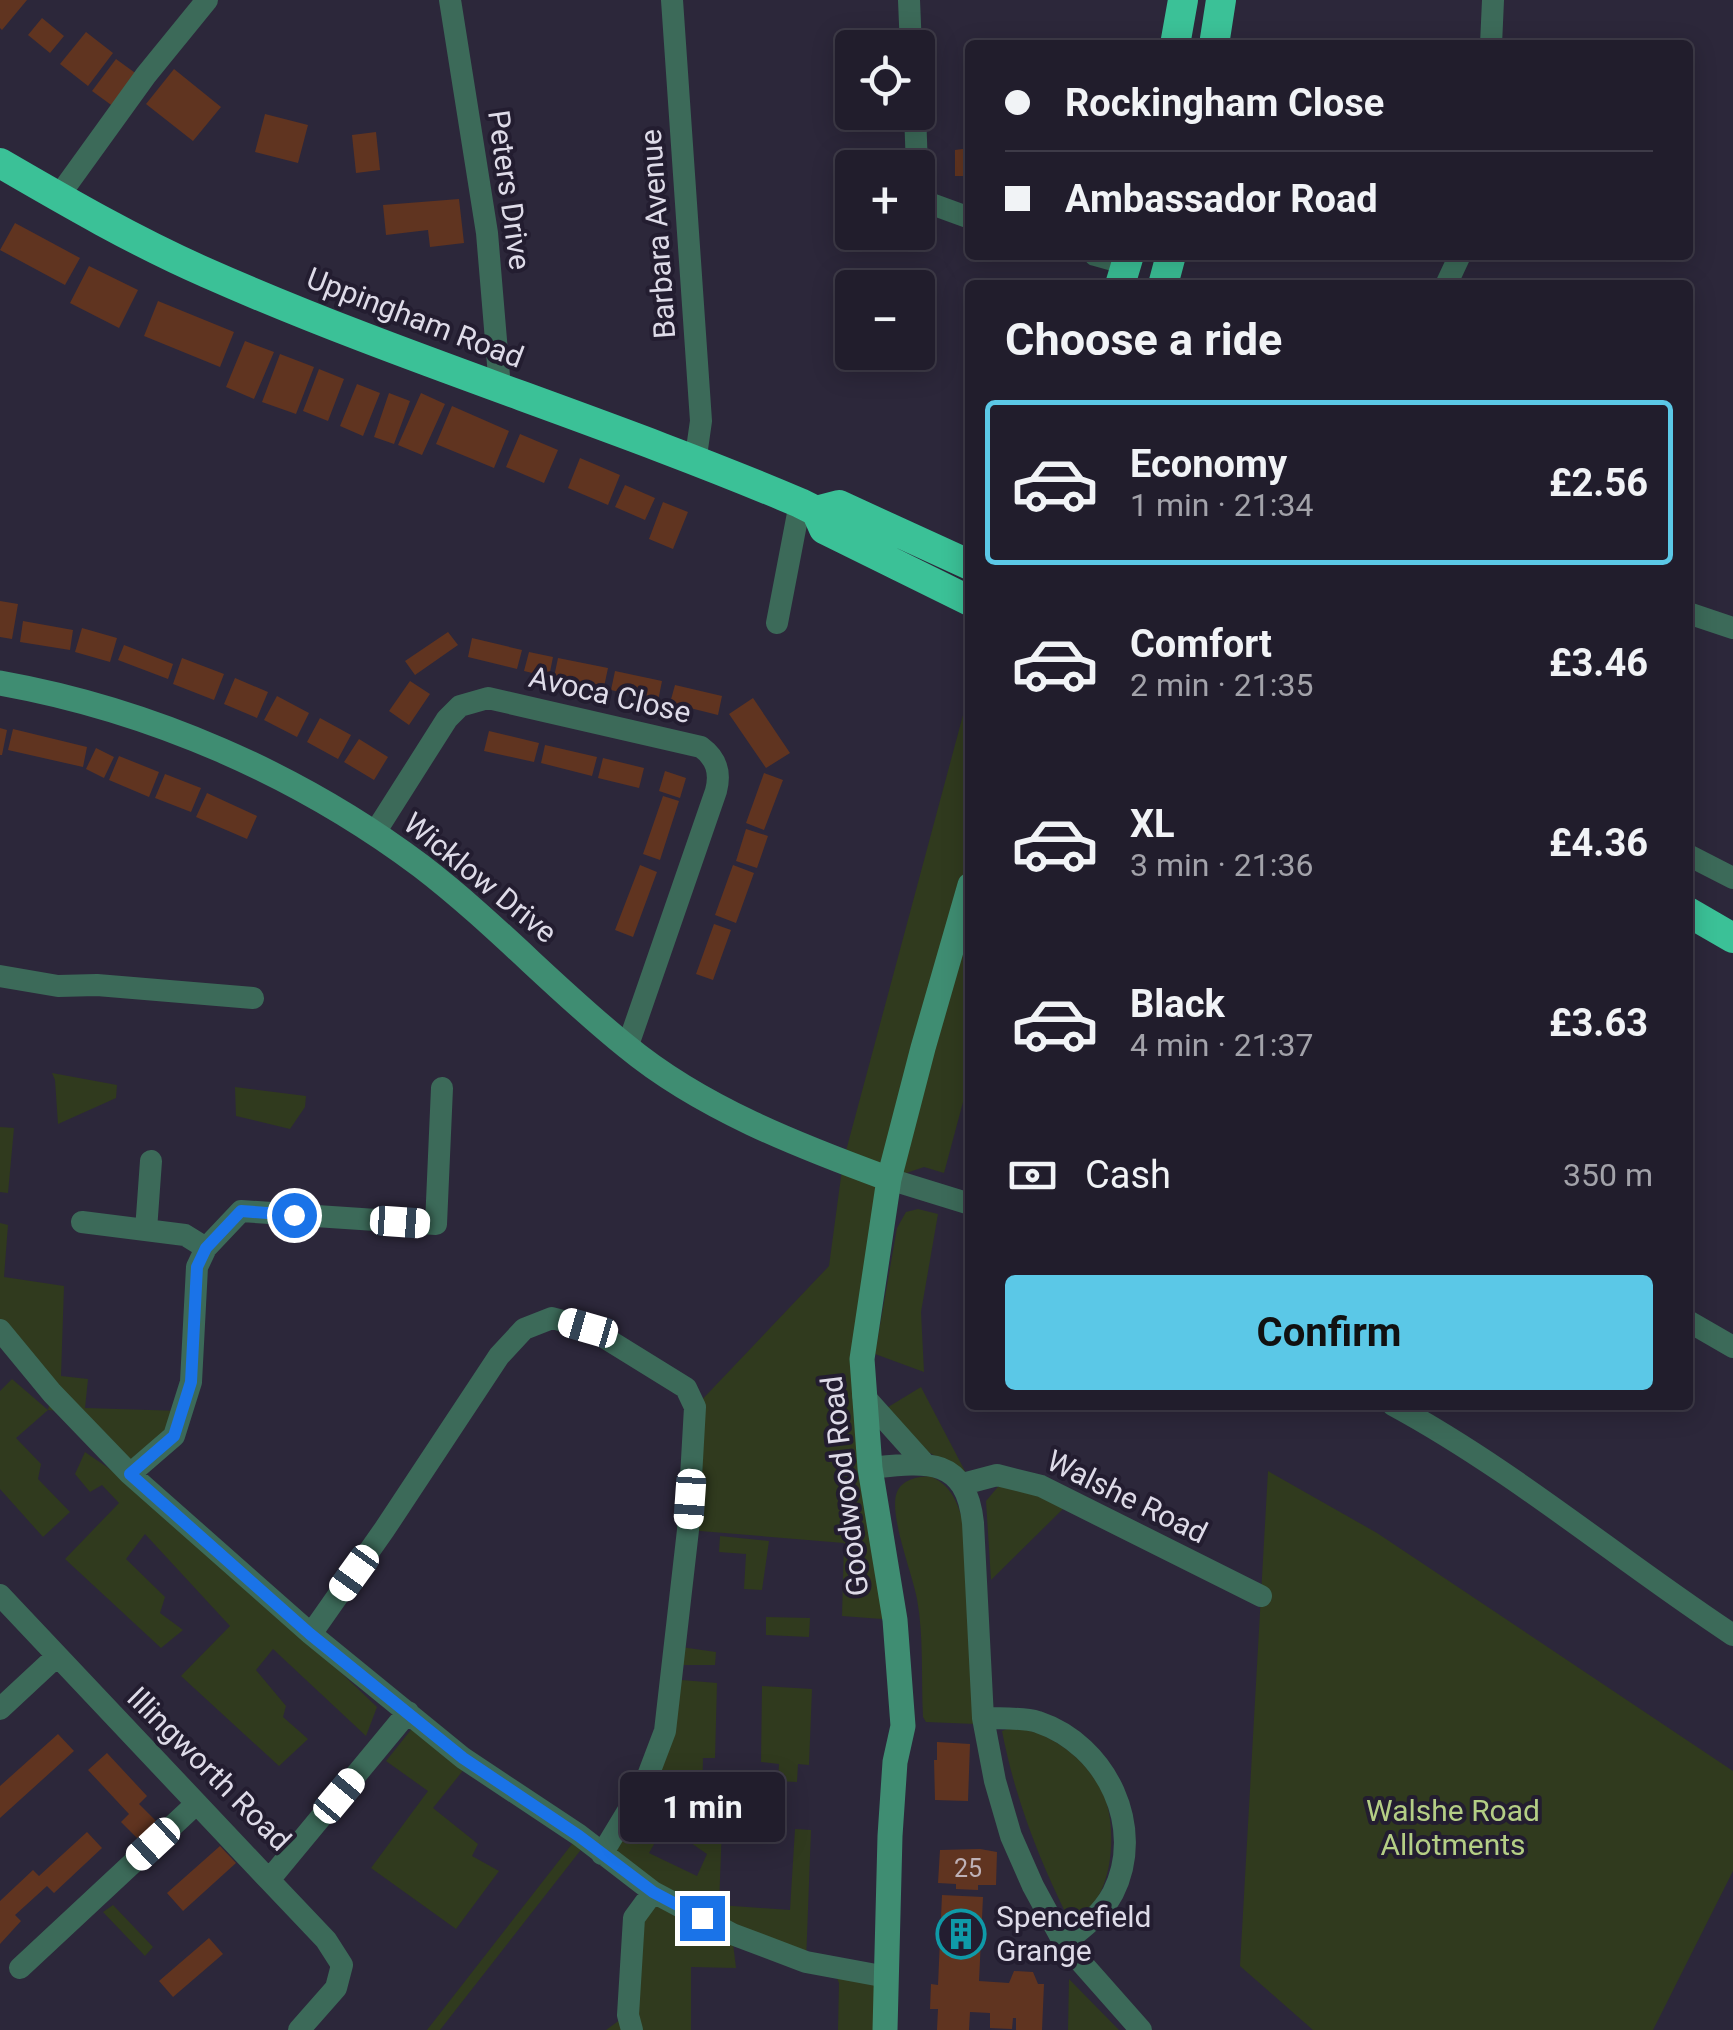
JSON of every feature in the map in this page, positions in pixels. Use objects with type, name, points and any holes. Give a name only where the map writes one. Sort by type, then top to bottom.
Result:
[{"type":"highway","points":[[1175,40],[1184,0]]},
{"type":"highway","points":[[1215,40],[1221,0]]},
{"type":"highway","name":"Uppingham Road","points":[[0,163],[205,272],[808,507],[839,505],[965,562]]},
{"type":"highway","name":"Uppingham Road","points":[[808,507],[824,529],[965,599]]},
{"type":"highway","points":[[930,546],[965,552]]},
{"type":"highway","points":[[1693,915],[1733,938]]},
{"type":"street","points":[[58,196],[207,0]]},
{"type":"street","name":"Peters Drive","points":[[450,0],[487,233],[500,388]]},
{"type":"street","name":"Barbara Avenue","points":[[672,0],[701,421],[695,463]]},
{"type":"street","points":[[909,0],[911,30]]},
{"type":"street","points":[[1490,40],[1493,0]]},
{"type":"street","points":[[935,205],[965,216]]},
{"type":"street","points":[[777,623],[808,507]]},
{"type":"street","points":[[1693,615],[1733,628]]},
{"type":"street","name":"Wicklow Drive","points":[[0,683],[112,710],[208,745],[295,786],[374,834],[461,898],[627,1048],[729,1111],[890,1179]]},
{"type":"street","name":"Avoca Close","points":[[374,834],[447,719],[460,706],[478,698],[536,708],[701,747],[708,752],[718,770],[716,791],[627,1048]]},
{"type":"street","points":[[1693,858],[1733,878]]},
{"type":"street","name":"Goodwood Road","points":[[886,2030],[890,1836],[902,1726],[895,1620],[870,1468],[862,1359],[890,1179],[922,1048],[965,902]]},
{"type":"street","points":[[0,976],[58,986],[253,998]]},
{"type":"street","points":[[130,1474],[174,1436],[191,1382],[197,1267],[206,1248],[241,1211],[436,1224],[442,1088]]},
{"type":"street","points":[[146,1230],[152,1161]]},
{"type":"street","points":[[890,1179],[965,1202]]},
{"type":"street","points":[[82,1222],[186,1235],[206,1248]]},
{"type":"street","points":[[310,1634],[499,1356],[524,1328],[552,1318],[588,1328],[686,1388],[696,1407],[688,1530],[665,1731],[638,1797],[602,1854]]},
{"type":"street","points":[[1693,1325],[1733,1348]]},
{"type":"street","points":[[0,1330],[52,1393],[130,1474],[310,1634],[463,1758],[653,1892],[732,1934],[806,1962],[887,1977]]},
{"type":"street","points":[[863,1396],[924,1463]]},
{"type":"street","points":[[1401,1410],[1504,1474],[1660,1587],[1733,1634]]},
{"type":"street","points":[[870,1468],[924,1463],[950,1472],[963,1484],[973,1523],[983,1718],[1011,1836],[1032,1886],[1064,1943],[1141,2030]]},
{"type":"street","name":"Walshe Road","points":[[963,1484],[997,1475],[1040,1486],[1261,1596]]},
{"type":"street","name":"Illingworth Road","points":[[0,1595],[269,1880],[408,1712]]},
{"type":"street","points":[[0,1709],[57,1656]]},
{"type":"street","points":[[983,1718],[1037,1722],[1063,1735],[1095,1761],[1117,1796],[1126,1846],[1119,1880],[1102,1911],[1064,1943]]},
{"type":"street","points":[[638,1797],[705,1825],[773,1828]]},
{"type":"street","points":[[20,1968],[196,1804]]},
{"type":"street","points":[[269,1880],[326,1940],[342,1966],[336,1988],[299,2030]]},
{"type":"street","points":[[606,2030],[630,2022],[634,1918],[653,1892]]},
{"type":"green space","points":[[965,708],[965,1095],[944,1173],[924,1167],[889,1179],[857,1353],[895,1620],[842,1616],[844,1543],[688,1530],[695,1407],[829,1266],[843,1162]]},
{"type":"green space","points":[[52,1073],[117,1085],[116,1098],[58,1124]]},
{"type":"green space","points":[[235,1087],[306,1096],[305,1107],[290,1129],[236,1116]]},
{"type":"green space","points":[[0,1127],[14,1128],[8,1193],[0,1192]]},
{"type":"green space","points":[[918,1209],[938,1214],[921,1312],[924,1372],[875,1354],[897,1228],[906,1212]]},
{"type":"green space","points":[[0,1223],[8,1225],[4,1277],[64,1286],[61,1376],[88,1379],[85,1408],[182,1411],[130,1474],[69,1412],[48,1410],[52,1393],[0,1326]]},
{"type":"green space","points":[[12,1379],[48,1410],[16,1438],[41,1464],[38,1479],[70,1512],[43,1537],[0,1489],[0,1391]]},
{"type":"green space","points":[[921,1387],[966,1473],[912,1443],[880,1412]]},
{"type":"green space","points":[[85,1452],[171,1511],[377,1707],[366,1736],[273,1649],[256,1670],[286,1706],[283,1717],[308,1739],[279,1766],[181,1676],[230,1626],[145,1534],[126,1559],[165,1597],[160,1613],[183,1630],[161,1648],[65,1559],[119,1503],[102,1485],[90,1492],[75,1474]]},
{"type":"green space","name":"Walshe Road Allotments","points":[[1268,1471],[1377,1533],[1733,1771],[1733,1871],[1653,2030],[1313,2030],[1240,1966]]},
{"type":"green space","points":[[930,1476],[953,1496],[964,1525],[976,1724],[926,1722],[923,1717],[919,1613],[895,1502],[897,1492],[907,1481]]},
{"type":"green space","points":[[1007,1476],[1068,1504],[991,1580],[986,1501]]},
{"type":"green space","points":[[720,1536],[769,1541],[762,1590],[744,1589],[746,1554],[719,1552]]},
{"type":"green space","points":[[766,1617],[810,1618],[809,1637],[766,1635]]},
{"type":"green space","points":[[681,1647],[716,1652],[715,1665],[679,1665]]},
{"type":"green space","points":[[670,1679],[717,1683],[715,1758],[703,1758],[702,1799],[708,1799],[706,1810],[697,1822],[684,1817],[674,1839],[661,1832],[649,1853],[697,1876],[707,1854],[691,1843],[695,1833],[722,1826],[719,1905],[790,1910],[795,1829],[811,1830],[806,1962],[732,1935],[736,1968],[691,1967],[691,2030],[606,2030],[628,2014],[634,1918],[652,1892],[602,1854],[638,1797]]},
{"type":"green space","points":[[762,1686],[812,1689],[809,1765],[798,1764],[797,1782],[778,1781],[779,1764],[761,1762]]},
{"type":"green space","points":[[418,1721],[469,1763],[433,1808],[478,1844],[472,1856],[499,1871],[456,1929],[371,1868],[428,1791],[386,1761]]},
{"type":"green space","points":[[1013,1727],[1040,1734],[1077,1758],[1096,1781],[1108,1808],[1111,1846],[1104,1885],[1083,1913],[1068,1918],[1037,1850],[1014,1780],[1002,1731]]},
{"type":"green space","points":[[722,1804],[760,1805],[751,1827],[722,1826]]},
{"type":"green space","points":[[579,1835],[587,1842],[440,2030],[427,2030]]},
{"type":"green space","points":[[113,1905],[153,1947],[145,1956],[103,1912]]},
{"type":"green space","points":[[832,1967],[887,1977],[885,2030],[838,2030],[839,1983]]},
{"type":"green space","points":[[1069,1979],[1119,2030],[1068,2030]]},
{"type":"building","points":[[0,0],[27,0],[2,30],[0,28]]},
{"type":"building","points":[[42,18],[64,36],[50,53],[28,35]]},
{"type":"building","points":[[86,32],[113,53],[88,86],[60,64]]},
{"type":"building","points":[[116,59],[138,75],[114,107],[92,91]]},
{"type":"building","points":[[174,69],[221,107],[193,141],[146,104]]},
{"type":"building","points":[[265,114],[308,125],[298,163],[255,152]]},
{"type":"building","points":[[376,132],[380,170],[356,173],[352,135]]},
{"type":"building","points":[[965,149],[965,176],[955,176],[955,150]]},
{"type":"building","points":[[459,199],[464,243],[430,247],[428,230],[386,235],[383,205]]},
{"type":"building","points":[[15,223],[80,258],[65,285],[0,250]]},
{"type":"building","points":[[89,266],[138,290],[119,328],[70,303]]},
{"type":"building","points":[[158,301],[234,332],[220,367],[144,336]]},
{"type":"building","points":[[245,341],[274,352],[254,399],[226,387]]},
{"type":"building","points":[[280,354],[314,367],[296,414],[262,402]]},
{"type":"building","points":[[319,369],[344,379],[328,421],[303,411]]},
{"type":"building","points":[[357,384],[380,393],[363,436],[340,426]]},
{"type":"building","points":[[389,393],[410,401],[394,444],[374,437]]},
{"type":"building","points":[[421,393],[445,404],[422,455],[398,445]]},
{"type":"building","points":[[452,406],[509,431],[494,468],[436,444]]},
{"type":"building","points":[[520,434],[558,450],[544,483],[506,467]]},
{"type":"building","points":[[580,458],[620,475],[608,505],[568,488]]},
{"type":"building","points":[[625,485],[655,498],[645,520],[615,507]]},
{"type":"building","points":[[663,502],[688,512],[673,549],[649,539]]},
{"type":"building","points":[[0,601],[18,604],[12,639],[0,637]]},
{"type":"building","points":[[23,621],[73,630],[70,650],[20,642]]},
{"type":"building","points":[[82,628],[117,638],[110,662],[75,652]]},
{"type":"building","points":[[448,632],[458,645],[415,675],[405,661]]},
{"type":"building","points":[[472,638],[522,650],[517,669],[468,657]]},
{"type":"building","points":[[124,645],[173,664],[168,679],[118,660]]},
{"type":"building","points":[[529,652],[553,657],[549,677],[524,671]]},
{"type":"building","points":[[182,658],[224,674],[214,700],[173,684]]},
{"type":"building","points":[[558,658],[608,668],[604,687],[554,677]]},
{"type":"building","points":[[615,671],[662,681],[658,701],[611,690]]},
{"type":"building","points":[[235,678],[268,692],[257,718],[224,704]]},
{"type":"building","points":[[410,681],[430,694],[409,725],[389,711]]},
{"type":"building","points":[[675,685],[722,696],[718,715],[670,703]]},
{"type":"building","points":[[277,696],[309,713],[297,737],[264,720]]},
{"type":"building","points":[[753,698],[790,753],[766,768],[729,714]]},
{"type":"building","points":[[320,718],[351,735],[338,759],[307,742]]},
{"type":"building","points":[[0,728],[7,730],[2,755],[0,755]]},
{"type":"building","points":[[13,729],[87,747],[83,767],[8,750]]},
{"type":"building","points":[[489,731],[539,743],[534,762],[484,751]]},
{"type":"building","points":[[359,739],[388,757],[374,780],[344,762]]},
{"type":"building","points":[[545,745],[597,757],[592,776],[541,763]]},
{"type":"building","points":[[96,748],[114,757],[104,778],[86,769]]},
{"type":"building","points":[[119,756],[159,772],[149,797],[109,780]]},
{"type":"building","points":[[603,758],[644,768],[639,788],[598,778]]},
{"type":"building","points":[[665,771],[686,778],[680,798],[659,791]]},
{"type":"building","points":[[764,773],[783,780],[764,830],[746,823]]},
{"type":"building","points":[[165,774],[201,788],[191,812],[155,798]]},
{"type":"building","points":[[207,793],[257,816],[247,839],[196,817]]},
{"type":"building","points":[[663,796],[679,801],[660,860],[643,854]]},
{"type":"building","points":[[746,829],[768,836],[757,868],[736,861]]},
{"type":"building","points":[[640,865],[657,872],[633,937],[615,930]]},
{"type":"building","points":[[733,865],[754,873],[736,923],[715,915]]},
{"type":"building","points":[[714,924],[731,930],[713,980],[696,974]]},
{"type":"building","points":[[58,1734],[74,1751],[0,1818],[0,1786]]},
{"type":"building","points":[[937,1742],[970,1744],[968,1801],[935,1800]]},
{"type":"building","points":[[107,1753],[147,1796],[139,1804],[156,1821],[138,1839],[121,1822],[129,1814],[88,1770]]},
{"type":"building","points":[[87,1832],[102,1848],[54,1893],[47,1886],[15,1915],[21,1921],[0,1944],[0,1901],[33,1870],[39,1876]]},
{"type":"building","points":[[220,1846],[236,1863],[183,1911],[167,1893]]},
{"type":"building","points":[[940,1850],[997,1852],[996,1885],[978,1885],[978,1890],[938,1883]]},
{"type":"building","name":"Spencefield Grange","points":[[942,1895],[983,1897],[979,1981],[1009,1983],[1014,1971],[1033,1972],[1038,1984],[1044,1984],[1042,2030],[1016,2030],[1016,2018],[1012,2029],[990,2028],[990,2013],[970,2012],[969,2030],[937,2030],[938,2009],[930,2009],[931,1984],[938,1985]]},
{"type":"building","points":[[209,1938],[223,1954],[173,1997],[159,1981]]},
{"type":"place","name":"Spencefield Grange","points":[[961,1934]]},
{"type":"route","points":[[294,1215],[241,1211],[206,1248],[197,1267],[191,1382],[174,1436],[130,1474],[310,1634],[463,1758],[579,1836],[653,1892],[702,1918]]}]
